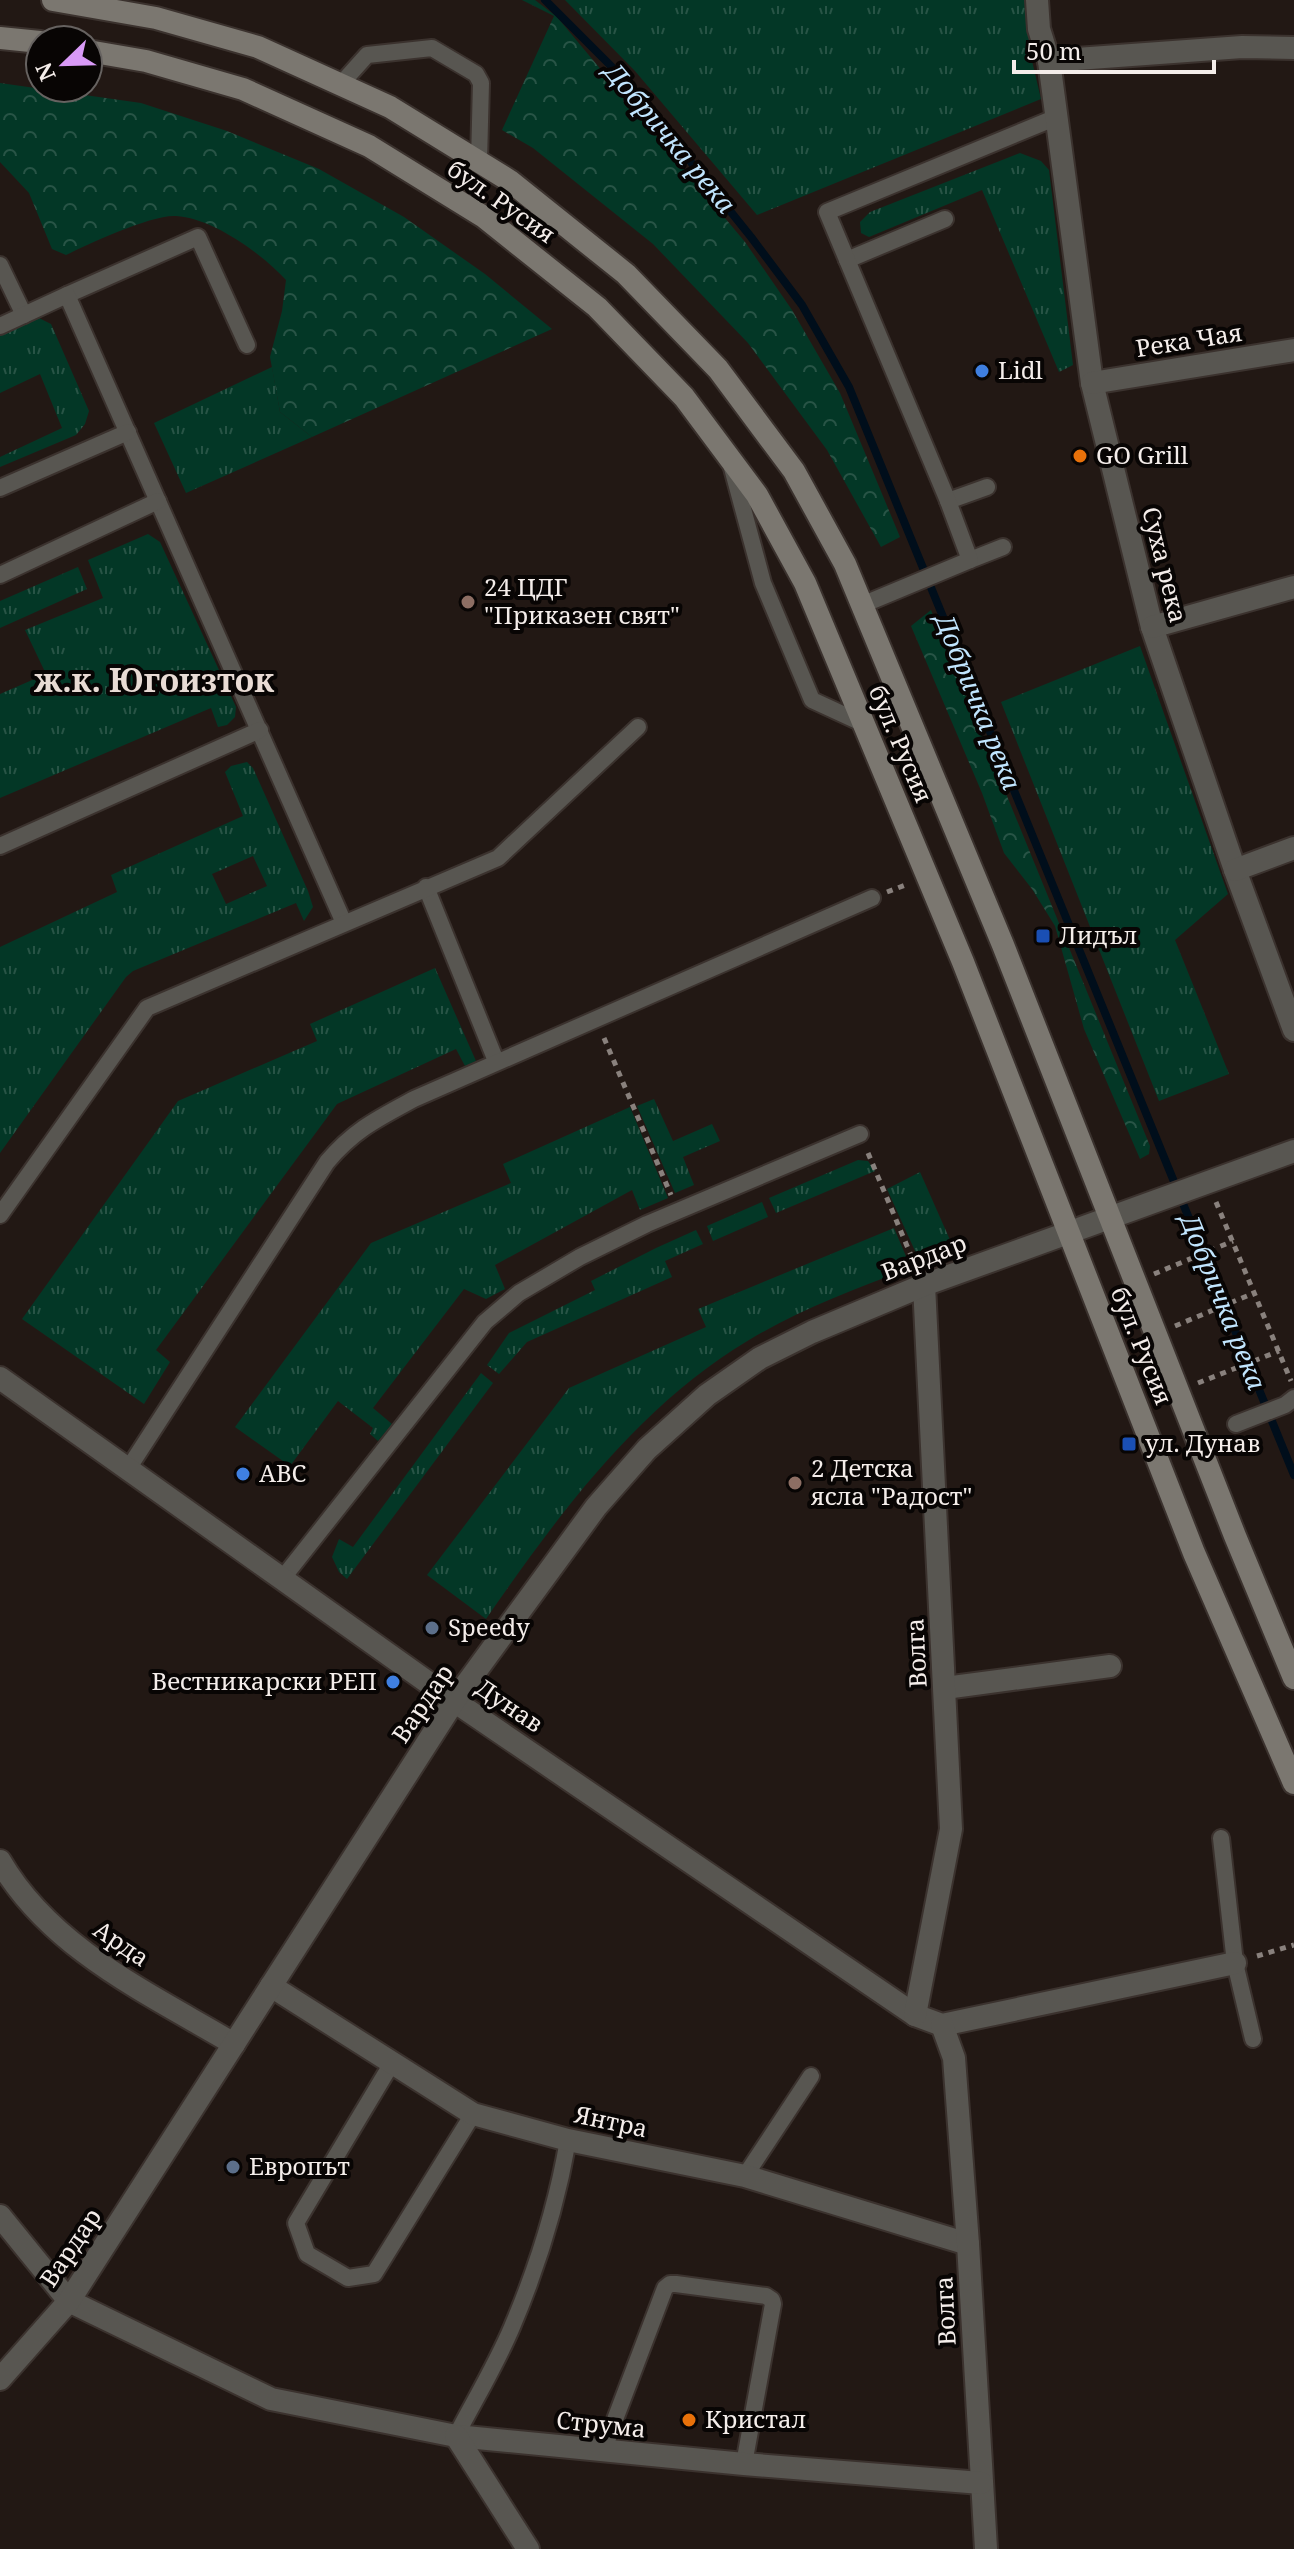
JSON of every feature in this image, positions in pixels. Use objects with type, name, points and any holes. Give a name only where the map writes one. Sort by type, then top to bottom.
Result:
[{"type":"main road","name":"бул. Русия","points":[[53,0],[156,18],[258,47],[390,107],[479,161],[510,181],[626,274],[718,369],[794,471],[845,564],[1003,945],[1235,1536],[1294,1678]]},
{"type":"main road","points":[[0,38],[24,40]]},
{"type":"main road","name":"бул. Русия","points":[[104,54],[146,61],[243,89],[369,146],[484,217],[597,307],[684,397],[757,495],[805,583],[864,724],[963,962],[1194,1553],[1294,1783]]},
{"type":"street","name":"Суха река","points":[[1037,0],[1039,29],[1049,61],[1092,383],[1152,627],[1235,870],[1294,1030]]},
{"type":"street","points":[[1049,61],[1242,47],[1294,48]]},
{"type":"street","name":"Река Чая","points":[[1092,383],[1294,350]]},
{"type":"street","points":[[1152,627],[1294,587]]},
{"type":"street","points":[[1235,870],[1294,848]]},
{"type":"street","points":[[1208,1182],[1294,1151]]},
{"type":"street","name":"Вардар","points":[[0,2379],[69,2301],[454,1701],[596,1507],[647,1449],[707,1395],[760,1358],[799,1338],[924,1285],[1208,1182]]},
{"type":"street","name":"Волга","points":[[915,2015],[951,1829],[924,1285]]},
{"type":"street","name":"Дунав","points":[[0,1378],[454,1701],[915,2015]]},
{"type":"street","points":[[945,1688],[1110,1666]]},
{"type":"street","name":"Арда","points":[[0,1861],[10,1878],[51,1925],[98,1963],[234,2044]]},
{"type":"street","points":[[915,2015],[942,2025],[1235,1963]]},
{"type":"street","name":"Янтра","points":[[271,1986],[473,2114],[568,2140],[745,2176],[968,2244]]},
{"type":"street","name":"Волга","points":[[942,2025],[954,2058],[986,2549]]},
{"type":"street","name":"Струма","points":[[0,2216],[69,2301],[271,2399],[456,2436],[981,2483]]},
{"type":"street","points":[[456,2436],[528,2549]]},
{"type":"lane","points":[[341,84],[367,55],[432,48],[476,74],[481,83],[479,161]]},
{"type":"lane","points":[[970,560],[827,212],[1057,117]]},
{"type":"lane","points":[[847,260],[945,219]]},
{"type":"lane","points":[[0,326],[198,237],[247,345]]},
{"type":"lane","points":[[0,265],[24,315]]},
{"type":"lane","points":[[67,295],[344,923]]},
{"type":"lane","points":[[0,488],[128,432]]},
{"type":"lane","points":[[730,459],[763,583],[812,700],[864,724]]},
{"type":"lane","points":[[948,501],[987,487]]},
{"type":"lane","points":[[0,575],[158,501]]},
{"type":"lane","points":[[862,605],[943,569],[1003,547]]},
{"type":"lane","points":[[0,1215],[147,1008],[498,858],[638,727]]},
{"type":"lane","points":[[0,846],[260,730]]},
{"type":"lane","points":[[426,887],[496,1061]]},
{"type":"lane","points":[[128,1469],[327,1162],[346,1140],[374,1120],[496,1061],[872,898]]},
{"type":"lane","points":[[282,1579],[485,1322],[519,1293],[580,1257],[678,1210],[860,1134]]},
{"type":"lane","points":[[1236,1424],[1291,1403]]},
{"type":"lane","points":[[1221,1838],[1235,1963],[1253,2039]]},
{"type":"lane","points":[[392,2063],[296,2223],[307,2254],[348,2278],[374,2274],[473,2114]]},
{"type":"lane","points":[[745,2176],[811,2076]]},
{"type":"lane","points":[[456,2436],[512,2328],[546,2234],[568,2140]]},
{"type":"lane","points":[[603,2451],[665,2288],[676,2284],[766,2296],[772,2300],[744,2464]]},
{"type":"path","points":[[872,898],[927,877]]},
{"type":"path","points":[[596,1018],[678,1210]]},
{"type":"path","points":[[860,1134],[924,1285]]},
{"type":"path","points":[[1208,1182],[1294,1388]]},
{"type":"path","points":[[1135,1282],[1233,1241]]},
{"type":"path","points":[[1155,1334],[1254,1293]]},
{"type":"path","points":[[1178,1391],[1279,1351]]},
{"type":"path","points":[[1235,1963],[1294,1945]]},
{"type":"green space","points":[[522,0],[535,0],[557,17],[745,242],[792,310],[840,393],[900,537],[881,547],[827,450],[748,343],[653,244],[533,148],[502,130],[554,16]]},
{"type":"green space","points":[[565,0],[1026,0],[1032,61],[1041,99],[757,215],[635,71]]},
{"type":"green space","points":[[0,83],[24,86],[24,104],[104,104],[104,98],[141,103],[227,131],[319,169],[404,217],[485,274],[552,329],[312,437],[280,412],[270,357],[286,280],[264,259],[221,230],[176,216],[137,225],[66,255],[52,249],[29,193],[0,162]]},
{"type":"green space","points":[[1020,153],[1041,161],[1049,170],[1073,365],[1059,372],[982,190],[869,237],[861,233],[860,222],[870,212]]},
{"type":"green space","points":[[39,318],[51,324],[89,411],[85,424],[76,435],[0,467],[0,457],[62,428],[40,374],[0,393],[0,335]]},
{"type":"green space","points":[[272,367],[280,412],[312,437],[186,493],[154,423]]},
{"type":"green space","points":[[148,534],[160,542],[236,707],[235,717],[227,725],[218,727],[211,708],[0,798],[0,694],[46,674],[25,630],[103,598],[88,560]]},
{"type":"green space","points":[[78,567],[87,589],[0,628],[0,601]]},
{"type":"green space","points":[[931,610],[1150,1146],[1149,1154],[1140,1159],[1084,1029],[1055,926],[1004,853],[911,626]]},
{"type":"green space","points":[[1140,646],[1228,894],[1175,940],[1229,1074],[1159,1101],[1001,702]]},
{"type":"green space","points":[[247,762],[253,768],[313,907],[304,921],[296,903],[133,971],[0,1153],[0,947],[117,892],[111,875],[243,816],[225,772],[231,766]],"holes":[[[253,856],[267,886],[226,904],[212,874]]]},
{"type":"green space","points":[[435,968],[476,1061],[465,1066],[456,1049],[337,1104],[156,1350],[170,1362],[144,1404],[22,1319],[178,1101],[317,1041],[310,1024]]},
{"type":"green space","points":[[654,1099],[673,1141],[712,1124],[720,1141],[683,1157],[694,1185],[675,1193],[637,1106]]},
{"type":"green space","points":[[630,1107],[668,1198],[640,1210],[632,1190],[495,1265],[505,1289],[486,1299],[464,1289],[373,1408],[392,1424],[378,1441],[370,1434],[373,1428],[338,1401],[290,1466],[235,1427],[371,1243],[511,1183],[503,1164]]},
{"type":"green space","points":[[858,1160],[868,1161],[875,1171],[776,1213],[769,1198]]},
{"type":"green space","points":[[920,1172],[954,1249],[920,1262],[887,1189]]},
{"type":"green space","points":[[762,1202],[768,1217],[713,1241],[707,1226]]},
{"type":"green space","points":[[894,1228],[911,1268],[828,1300],[768,1329],[709,1367],[671,1397],[603,1465],[572,1502],[486,1619],[427,1575],[569,1388],[706,1327],[698,1309]]},
{"type":"green space","points":[[696,1230],[703,1244],[665,1261],[672,1277],[527,1342],[499,1374],[487,1365],[509,1333],[595,1290],[591,1281]]},
{"type":"green space","points":[[481,1373],[493,1383],[347,1579],[339,1572],[332,1557],[339,1539],[353,1547]]},
{"type":"waterway","name":"Добричка река","points":[[545,0],[625,80],[751,237],[802,305],[849,387],[1294,1475]]},
{"type":"place","name":"Lidl","points":[[982,371]]},
{"type":"place","name":"GO Grill","points":[[1080,456]]},
{"type":"place","name":"24 ЦДГ \"Приказен свят\"","points":[[468,602]]},
{"type":"place","name":"Лидъл","points":[[1043,936]]},
{"type":"place","name":"ул. Дунав","points":[[1129,1444]]},
{"type":"place","name":"ABC","points":[[243,1474]]},
{"type":"place","name":"2 Детска ясла \"Радост\"","points":[[795,1483]]},
{"type":"place","name":"Speedy","points":[[432,1628]]},
{"type":"place","name":"Вестникарски РЕП","points":[[393,1682]]},
{"type":"place","name":"Европът","points":[[233,2167]]},
{"type":"place","name":"Кристал","points":[[689,2420]]},
{"type":"district","name":"ж.к. Югоизток","points":[[154,681]]}]
